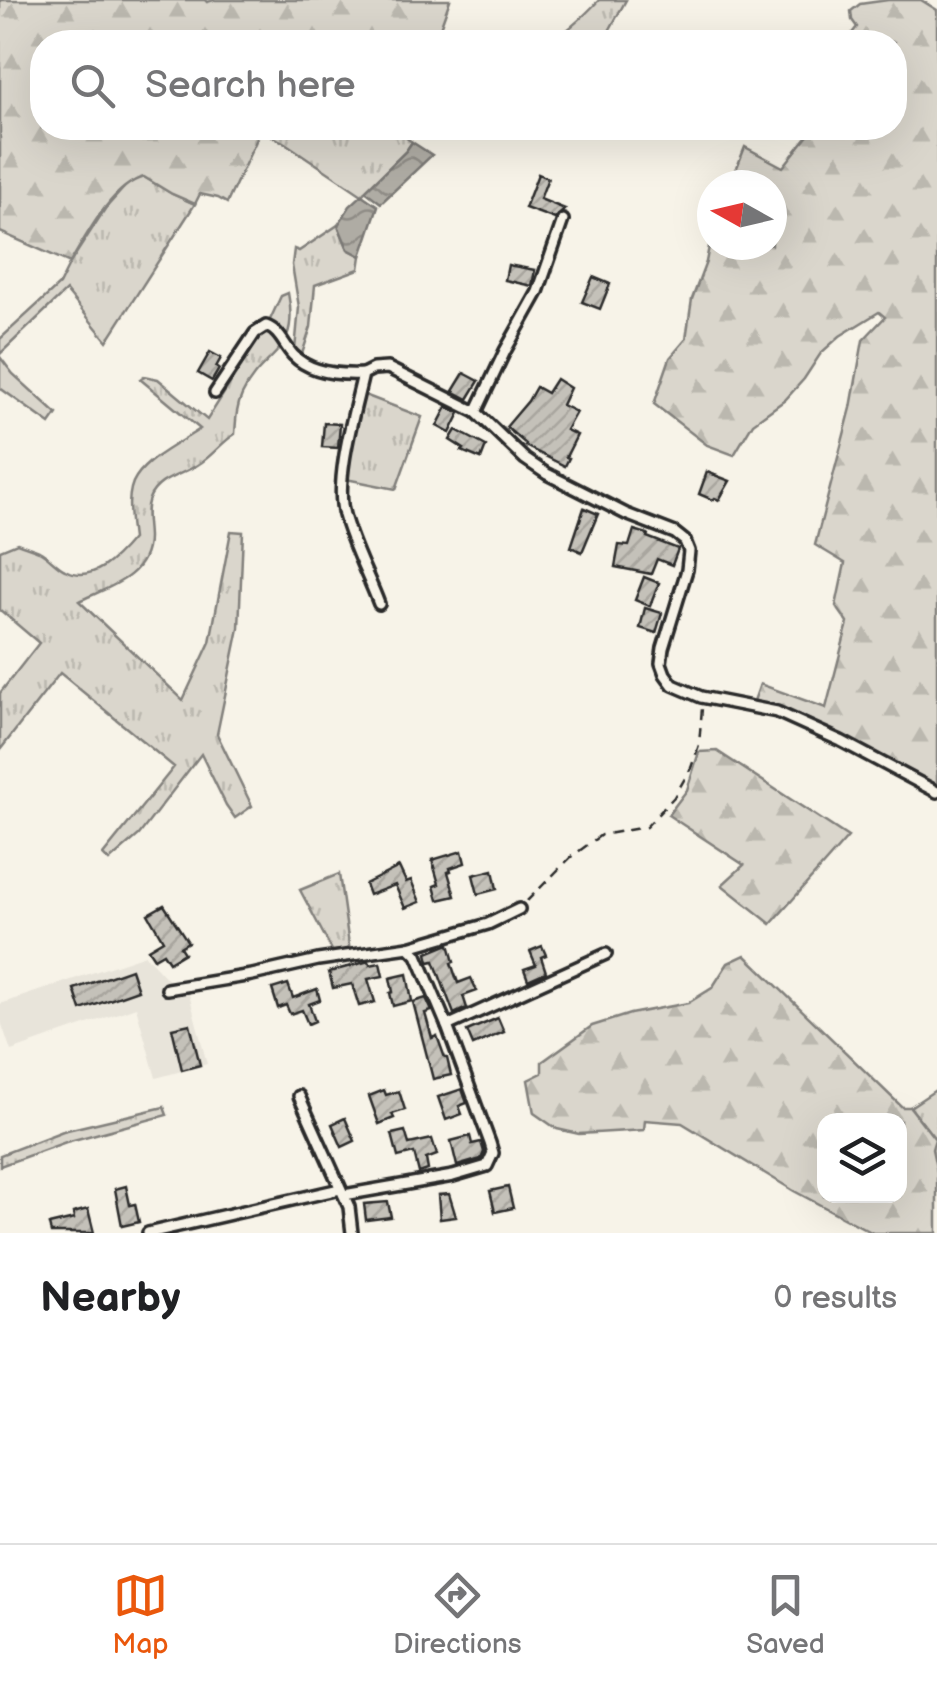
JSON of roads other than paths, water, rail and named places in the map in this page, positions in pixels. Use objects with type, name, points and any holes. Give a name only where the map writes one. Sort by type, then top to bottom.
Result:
[{"type":"street","points":[[476,412],[538,292],[563,220]]},
{"type":"street","points":[[215,392],[254,333],[266,326],[275,329],[292,355],[312,367],[344,374],[388,368],[476,412],[525,460],[547,474],[685,541],[690,552],[661,663],[673,685],[701,697],[777,712],[840,740],[937,792]]},
{"type":"street","points":[[363,374],[340,496],[378,604]]},
{"type":"street","points":[[167,989],[409,947],[488,924],[518,909]]},
{"type":"street","points":[[148,1233],[342,1192],[453,1176],[488,1166],[493,1153],[490,1144],[447,1026],[417,955],[409,947]]},
{"type":"street","points":[[447,1026],[606,954]]},
{"type":"street","points":[[298,1096],[342,1192],[352,1218],[352,1233]]},
{"type":"water","points":[[412,142],[432,155],[381,203],[365,191]]},
{"type":"water","points":[[362,195],[378,206],[361,256],[348,249],[338,225]]}]
